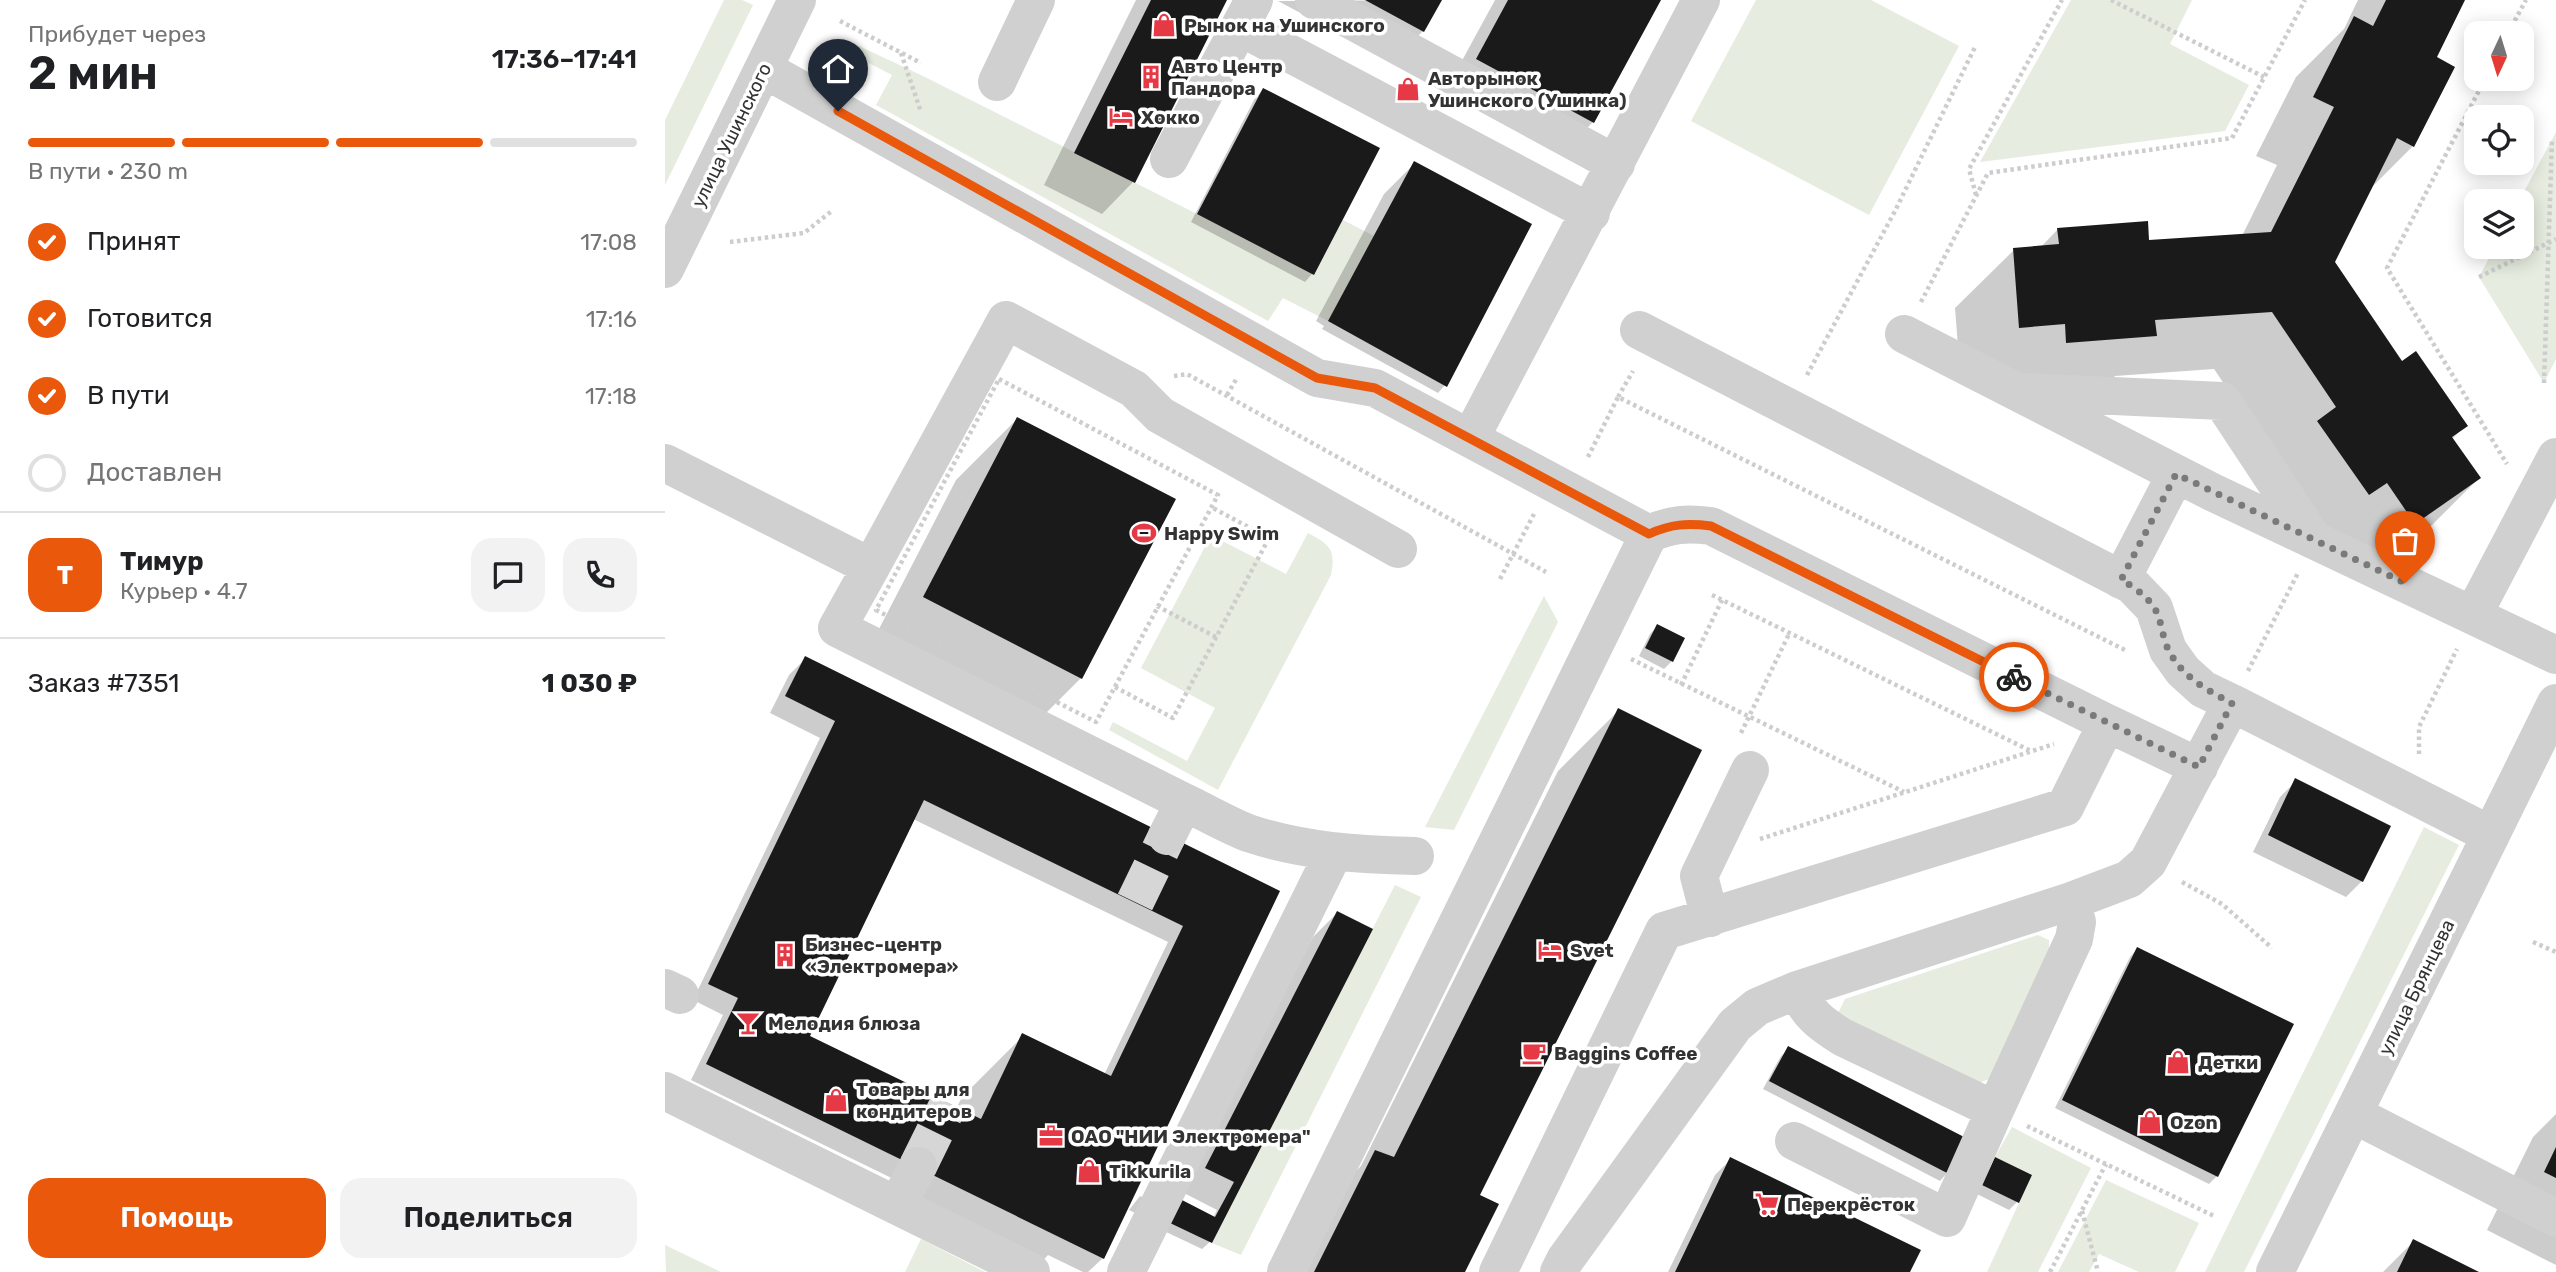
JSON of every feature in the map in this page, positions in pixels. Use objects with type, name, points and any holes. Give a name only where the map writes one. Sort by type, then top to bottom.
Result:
[{"type":"street","name":"улица Ушинского","points":[[665,269],[797,0]]},
{"type":"street","points":[[997,82],[1037,0]]},
{"type":"street","points":[[1314,0],[1616,164]]},
{"type":"street","points":[[1471,437],[1701,0]]},
{"type":"street","points":[[1169,159],[1247,13],[1591,213]]},
{"type":"street","points":[[764,68],[1304,372],[1317,378],[1375,388],[1649,534]]},
{"type":"street","points":[[1398,549],[1160,415],[1134,390],[1006,320],[837,628],[1247,832],[1354,855],[1415,856]]},
{"type":"street","points":[[1639,330],[2132,585],[2154,608],[2168,650],[2183,671],[2203,689],[2491,835]]},
{"type":"street","points":[[1904,334],[2176,474],[2556,655]]},
{"type":"street","points":[[2015,391],[2222,401],[2315,541]]},
{"type":"street","points":[[2473,615],[2556,457]]},
{"type":"street","points":[[665,463],[871,567]]},
{"type":"street","points":[[2121,580],[2176,474]]},
{"type":"street","points":[[1286,1272],[1649,534],[1665,526],[1685,523],[1711,526],[2199,767]]},
{"type":"street","points":[[1559,1272],[1735,1025],[1757,1007],[1797,990],[2071,901],[2129,879],[2148,862],[2232,703]]},
{"type":"street","name":"улица Брянцева","points":[[2276,1272],[2556,703]]},
{"type":"street","points":[[1498,1272],[1664,932],[2065,807],[2107,723]]},
{"type":"street","points":[[1710,918],[1699,876],[1751,770]]},
{"type":"street","points":[[1167,836],[1184,802]]},
{"type":"street","points":[[1126,1272],[1334,852]]},
{"type":"street","points":[[1794,1141],[1947,1218],[2074,939],[2077,922],[2071,901]]},
{"type":"street","points":[[1797,990],[1805,1007],[1820,1023],[1842,1037],[1995,1110]]},
{"type":"street","points":[[665,1091],[1031,1272]]},
{"type":"street","points":[[2353,1114],[2556,1218]]},
{"type":"street","points":[[897,1206],[918,1166]]},
{"type":"path","points":[[1977,196],[1969,169],[2062,0]]},
{"type":"path","points":[[2111,0],[2264,77]]},
{"type":"path","points":[[1904,334],[1989,173],[2232,138],[2305,0]]},
{"type":"path","points":[[2515,21],[2526,0]]},
{"type":"path","points":[[840,21],[922,63]]},
{"type":"path","points":[[1790,407],[1895,211],[1976,45]]},
{"type":"path","points":[[2479,91],[2386,268],[2507,464]]},
{"type":"path","points":[[2544,383],[2552,139],[2556,142]]},
{"type":"path","points":[[730,242],[804,233],[833,210]]},
{"type":"path","points":[[2479,278],[2556,239]]},
{"type":"path","points":[[1134,390],[1159,377],[1187,374],[1546,572]]},
{"type":"path","points":[[999,379],[1218,495],[1211,507],[1096,722],[876,610],[999,379]]},
{"type":"path","points":[[1500,579],[1618,397],[2130,653]]},
{"type":"path","points":[[1115,687],[1173,718],[1216,638],[1269,538],[1211,507]]},
{"type":"path","points":[[2232,703],[2315,541]]},
{"type":"path","points":[[1711,595],[2032,751]]},
{"type":"path","points":[[1681,685],[1722,600]]},
{"type":"path","points":[[1157,606],[1216,638]]},
{"type":"path","points":[[2419,800],[2419,727],[2473,615]]},
{"type":"path","points":[[1626,657],[1903,792]]},
{"type":"path","points":[[1715,840],[1732,848],[2077,736],[2107,723]]},
{"type":"path","points":[[2148,862],[2223,904],[2272,948]]},
{"type":"path","points":[[2533,942],[2556,952]]},
{"type":"path","points":[[1995,1110],[2216,1217]]},
{"type":"path","points":[[2050,1272],[2106,1164]]},
{"type":"path","points":[[2082,1211],[2098,1272]]},
{"type":"shaded area","points":[[724,0],[742,0],[753,5],[665,185],[665,120]]},
{"type":"shaded area","points":[[1756,0],[1871,0],[1959,46],[1869,215],[1691,121]]},
{"type":"shaded area","points":[[2071,0],[2192,0],[2170,44],[2249,85],[2225,131],[1980,162]]},
{"type":"shaded area","points":[[844,39],[1197,214],[1343,220],[1374,236],[1328,321],[1283,298],[1268,321],[876,105],[892,75],[859,58],[842,88],[825,78]]},
{"type":"shaded area","points":[[2556,132],[2556,359],[2544,383],[2479,277],[2489,259],[2534,259],[2534,189],[2525,189]]},
{"type":"shaded area","points":[[1308,533],[1330,549],[1333,559],[1331,575],[1218,790],[1109,730],[1113,722],[1187,761],[1215,708],[1141,668],[1211,535],[1286,574]]},
{"type":"shaded area","points":[[1544,596],[1558,622],[1454,830],[1425,827]]},
{"type":"shaded area","points":[[2424,827],[2459,845],[2244,1272],[2205,1272]]},
{"type":"shaded area","points":[[1395,885],[1421,897],[1241,1255],[1212,1243]]},
{"type":"shaded area","points":[[2038,935],[2049,940],[2049,955],[1989,1079],[1976,1084],[1837,1015],[1845,999]]},
{"type":"shaded area","points":[[2012,1127],[2091,1168],[2038,1272],[1987,1272],[2032,1175],[1995,1157]]},
{"type":"shaded area","points":[[2106,1180],[2199,1223],[2175,1272],[2139,1272],[2099,1254],[2089,1272],[2058,1272]]},
{"type":"shaded area","points":[[921,1239],[985,1272],[905,1272]]},
{"type":"shaded area","points":[[665,1245],[721,1272],[666,1272]]},
{"type":"building","name":"Авто Центр Пандора","points":[[1151,0],[1227,0],[1135,183],[1074,153]]},
{"type":"building","points":[[1365,0],[1442,0],[1424,32]]},
{"type":"building","points":[[1508,0],[1661,0],[1594,123],[1476,59]]},
{"type":"building","points":[[2386,0],[2465,0],[2437,57],[2455,67],[2414,147],[2397,138],[2335,262],[2402,361],[2416,351],[2468,426],[2452,437],[2481,478],[2415,524],[2387,483],[2369,495],[2317,421],[2336,407],[2272,312],[2155,320],[2157,336],[2066,343],[2065,324],[2019,328],[2013,248],[2059,244],[2057,228],[2148,221],[2149,240],[2271,232],[2334,107],[2313,97],[2354,16],[2373,26]]},
{"type":"building","points":[[1263,88],[1380,148],[1314,275],[1197,214]]},
{"type":"building","points":[[1414,161],[1532,224],[1447,387],[1328,321]]},
{"type":"building","points":[[1017,417],[1176,499],[1082,679],[923,597]]},
{"type":"building","points":[[1657,624],[1685,638],[1673,662],[1645,648]]},
{"type":"building","name":"Бизнес-центр «Электромера»","points":[[805,656],[1280,891],[1104,1259],[706,1064],[738,998],[708,984],[835,721],[785,696]],"holes":[[[924,800],[1183,926],[1111,1076],[1022,1033],[981,1119],[810,1036]]]},
{"type":"building","name":"Svet","points":[[1618,708],[1702,750],[1480,1195],[1499,1204],[1465,1272],[1314,1272],[1375,1150],[1394,1157]]},
{"type":"building","points":[[2295,778],[2391,826],[2363,882],[2268,835]]},
{"type":"building","points":[[1337,911],[1373,929],[1212,1243],[1170,1223],[1182,1200],[1215,1217],[1234,1182],[1205,1168]]},
{"type":"building","name":"Детки","points":[[2137,947],[2294,1024],[2218,1177],[2062,1100]]},
{"type":"building","points":[[1788,1046],[1966,1138],[1949,1174],[1769,1081]]},
{"type":"building","points":[[2556,1147],[2556,1178],[2544,1172]]},
{"type":"building","name":"Перекрёсток","points":[[1730,1157],[1921,1250],[1910,1272],[1675,1272]]},
{"type":"building","points":[[1995,1157],[2032,1175],[2019,1203],[1982,1185]]},
{"type":"building","points":[[2413,1239],[2479,1272],[2397,1272]]},
{"type":"tunnel","points":[[1135,902],[1167,836]]},
{"type":"tunnel","points":[[918,1166],[949,1103]]},
{"type":"way so far","points":[[2014,677],[2199,767],[2232,703],[2203,689],[2183,671],[2168,650],[2154,608],[2132,585],[2121,580],[2176,474],[2405,583]]},
{"type":"place","name":"Рынок на Ушинского","points":[[1164,25]]},
{"type":"place","name":"Авто Центр Пандора","points":[[1151,77]]},
{"type":"place","name":"Авторынок Ушинского (Ушинка)","points":[[1408,89]]},
{"type":"place","name":"Хокко","points":[[1121,117]]},
{"type":"place","name":"Happy Swim","points":[[1144,533]]},
{"type":"place","name":"Svet","points":[[1550,950]]},
{"type":"place","name":"Бизнес-центр «Электромера»","points":[[785,955]]},
{"type":"place","name":"Мелодия блюза","points":[[748,1023]]},
{"type":"place","name":"Baggins Coffee","points":[[1534,1053]]},
{"type":"place","name":"Детки","points":[[2178,1062]]},
{"type":"place","name":"Товары для кондитеров","points":[[836,1100]]},
{"type":"place","name":"Ozon","points":[[2150,1122]]},
{"type":"place","name":"ОАО \"НИИ Электромера\"","points":[[1051,1136]]},
{"type":"place","name":"Tikkurila","points":[[1089,1171]]},
{"type":"place","name":"Перекрёсток","points":[[1767,1204]]},
{"type":"route","points":[[838,111],[1255,346],[1317,378],[1375,388],[1649,534],[1665,526],[1685,523],[1711,526],[2014,677]]}]
